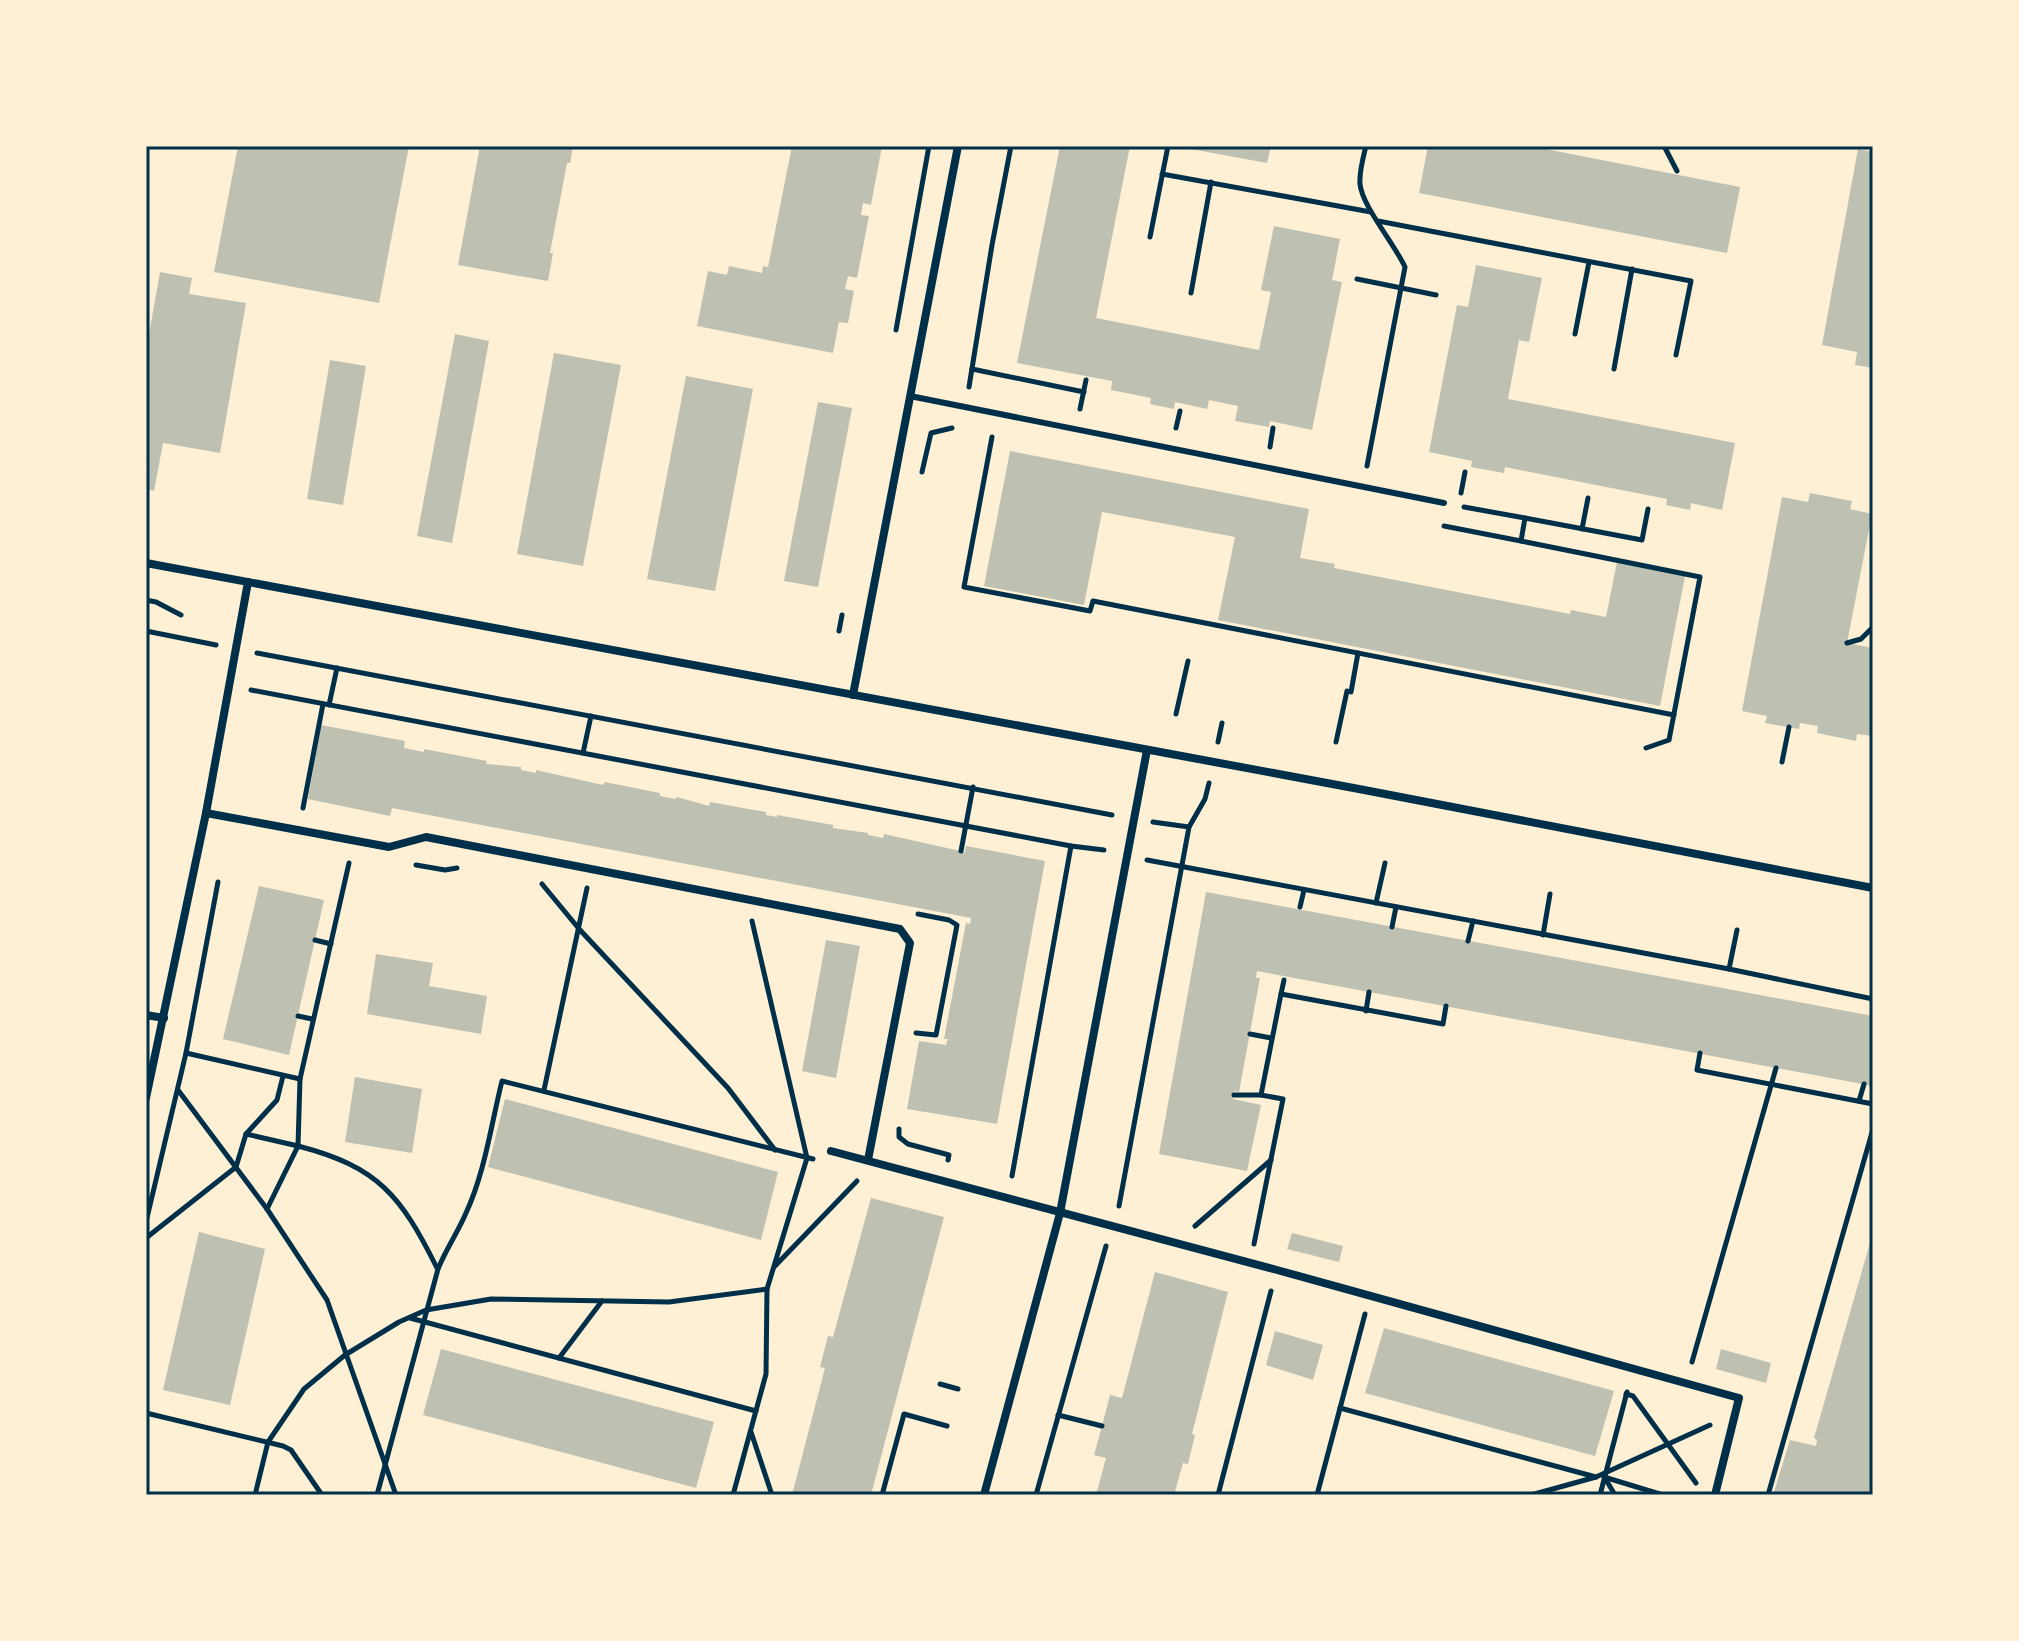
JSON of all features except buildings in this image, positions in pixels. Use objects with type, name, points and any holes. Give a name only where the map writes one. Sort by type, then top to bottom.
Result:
[{"type":"street","points":[[853,695],[958,146]]},
{"type":"street","points":[[146,563],[1873,888]]},
{"type":"street","points":[[146,1098],[206,813],[248,582]]},
{"type":"street","points":[[984,1495],[1060,1213],[1147,750]]},
{"type":"street","points":[[206,813],[389,847],[426,837],[893,926],[908,937],[910,943],[868,1160]]},
{"type":"street","points":[[146,1015],[164,1018]]},
{"type":"street","points":[[831,1151],[1739,1398],[1715,1495]]},
{"type":"lane","points":[[910,396],[1444,503]]},
{"type":"path","points":[[1150,237],[1168,146]]},
{"type":"path","points":[[1363,486],[1405,267],[1362,199],[1359,181],[1366,146]]},
{"type":"path","points":[[1664,146],[1677,171]]},
{"type":"path","points":[[1162,174],[1372,213]]},
{"type":"path","points":[[1191,293],[1211,182]]},
{"type":"path","points":[[1378,221],[1691,281],[1676,355]]},
{"type":"path","points":[[1575,334],[1589,262]]},
{"type":"path","points":[[1614,369],[1632,269]]},
{"type":"path","points":[[1357,279],[1436,295]]},
{"type":"path","points":[[972,369],[1084,392],[1086,380]]},
{"type":"path","points":[[992,437],[964,587],[1090,611],[1093,601],[1674,715]]},
{"type":"path","points":[[1582,529],[1588,498]]},
{"type":"path","points":[[1444,503],[1642,540],[1648,509]]},
{"type":"path","points":[[1525,518],[1521,541],[1700,577],[1669,740],[1646,748]]},
{"type":"path","points":[[146,600],[181,615]]},
{"type":"path","points":[[1847,643],[1861,639],[1873,627]]},
{"type":"path","points":[[146,631],[1111,815],[1189,827]]},
{"type":"path","points":[[1336,742],[1358,653]]},
{"type":"path","points":[[1176,714],[1188,661]]},
{"type":"path","points":[[302,813],[337,668]]},
{"type":"path","points":[[250,690],[1729,969],[1873,999]]},
{"type":"path","points":[[583,753],[591,716]]},
{"type":"path","points":[[1036,1495],[1124,1185],[1189,827],[1205,799],[1222,723]]},
{"type":"path","points":[[1782,762],[1789,727]]},
{"type":"path","points":[[961,851],[973,787]]},
{"type":"path","points":[[1108,827],[1111,815]]},
{"type":"path","points":[[1103,852],[1106,839]]},
{"type":"path","points":[[267,1209],[298,1146],[300,1079],[354,840]]},
{"type":"path","points":[[1010,1187],[1071,846]]},
{"type":"path","points":[[1376,903],[1385,863]]},
{"type":"path","points":[[146,1222],[186,1053],[219,874]]},
{"type":"path","points":[[534,875],[580,930],[728,1088],[776,1151]]},
{"type":"path","points":[[544,1090],[588,884]]},
{"type":"path","points":[[1300,907],[1304,890]]},
{"type":"path","points":[[1543,935],[1550,894]]},
{"type":"path","points":[[733,1495],[766,1374],[767,1289],[807,1158],[751,918],[754,899]]},
{"type":"path","points":[[1392,927],[1396,907]]},
{"type":"path","points":[[1468,941],[1473,921]]},
{"type":"path","points":[[1729,969],[1737,930]]},
{"type":"path","points":[[315,940],[331,944]]},
{"type":"path","points":[[1261,1095],[1284,980]]},
{"type":"path","points":[[1366,1011],[1369,992]]},
{"type":"path","points":[[1281,994],[1443,1024],[1446,1006]]},
{"type":"path","points":[[298,1016],[312,1019]]},
{"type":"path","points":[[1250,1034],[1271,1038]]},
{"type":"path","points":[[186,1053],[300,1079]]},
{"type":"path","points":[[1700,1053],[1697,1070],[1873,1104]]},
{"type":"path","points":[[1687,1382],[1776,1068]]},
{"type":"path","points":[[146,1238],[236,1167],[246,1134],[277,1100],[283,1076]]},
{"type":"path","points":[[377,1495],[438,1269],[466,1214],[478,1181],[502,1081],[822,1162]]},
{"type":"path","points":[[1859,1101],[1864,1084]]},
{"type":"path","points":[[178,1090],[267,1209],[327,1300],[396,1495]]},
{"type":"path","points":[[1234,1095],[1283,1099],[1253,1251]]},
{"type":"path","points":[[1768,1495],[1873,1129]]},
{"type":"path","points":[[246,1134],[298,1146],[357,1166],[393,1194],[421,1236],[438,1269]]},
{"type":"path","points":[[908,1144],[949,1155],[952,1170]]},
{"type":"path","points":[[774,1266],[865,1173],[868,1160]]},
{"type":"path","points":[[1201,1236],[1188,1232],[1271,1160]]},
{"type":"path","points":[[1218,1495],[1277,1270]]},
{"type":"path","points":[[255,1495],[268,1442],[304,1389],[345,1355],[426,1310],[491,1299],[669,1302],[767,1289]]},
{"type":"path","points":[[559,1358],[602,1301]]},
{"type":"path","points":[[1317,1495],[1366,1308]]},
{"type":"path","points":[[409,1317],[756,1411]]},
{"type":"path","points":[[1600,1495],[1630,1380]]},
{"type":"path","points":[[940,1384],[958,1389]]},
{"type":"path","points":[[1626,1394],[1633,1396],[1701,1491]]},
{"type":"path","points":[[1340,1408],[1596,1477]]},
{"type":"path","points":[[146,1413],[291,1450],[322,1495]]},
{"type":"path","points":[[882,1495],[904,1414],[947,1426]]},
{"type":"path","points":[[1058,1415],[1102,1426]]},
{"type":"path","points":[[1531,1495],[1605,1475],[1715,1423]]},
{"type":"path","points":[[751,1431],[772,1495]]},
{"type":"path","points":[[1605,1475],[1615,1495]]},
{"type":"path","points":[[1605,1475],[1663,1495]]}]
